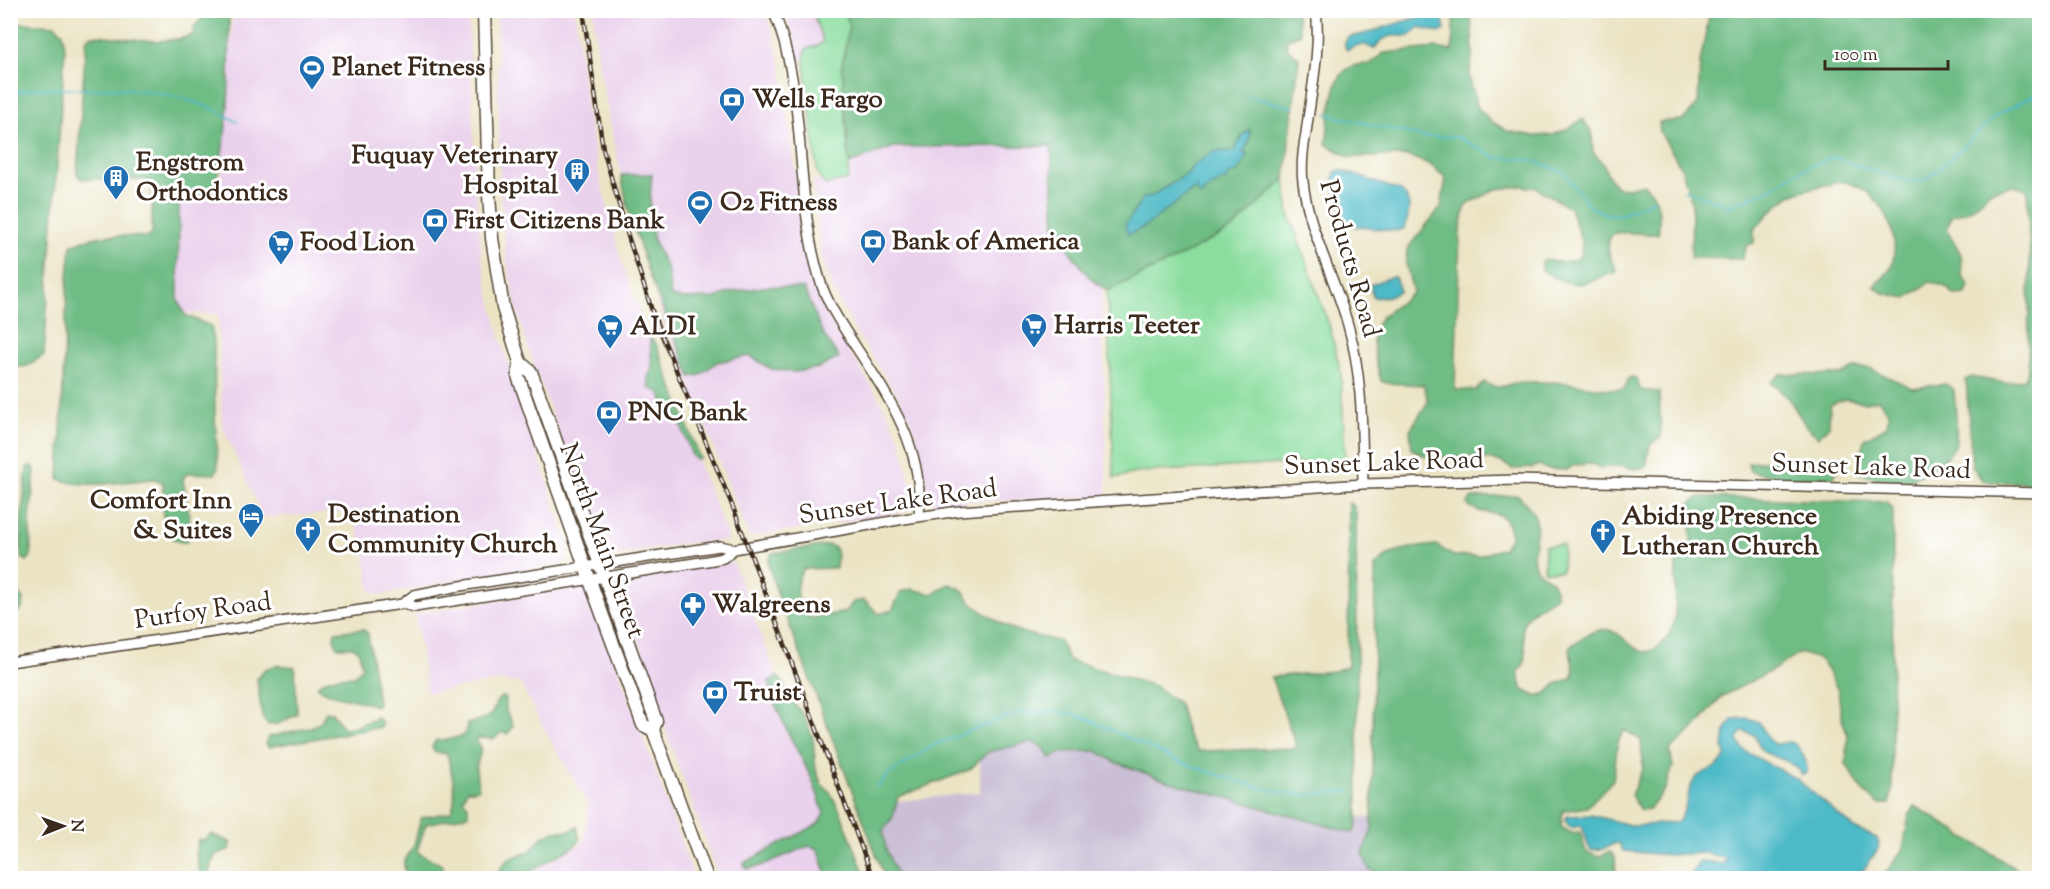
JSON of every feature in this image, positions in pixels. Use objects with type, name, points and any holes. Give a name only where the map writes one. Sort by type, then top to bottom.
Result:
[{"type":"highway","name":"North Main Street","points":[[484,10],[492,238],[503,308],[520,362],[518,376],[643,725],[653,730]]},
{"type":"highway","name":"North Main Street","points":[[520,362],[531,372],[601,565],[656,721],[653,730],[707,879]]},
{"type":"main road","points":[[773,10],[786,48],[793,79],[811,237],[820,279],[841,324],[880,382],[900,418],[916,472],[920,503],[919,516]]},
{"type":"main road","name":"Products Road","points":[[1316,10],[1316,49],[1303,157],[1303,183],[1310,213],[1348,322],[1352,342],[1359,384],[1363,484]]},
{"type":"main road","name":"Sunset Lake Road","points":[[586,567],[720,546],[734,549],[919,516],[1016,507],[1363,484],[1516,480],[2040,493]]},
{"type":"main road","name":"Sunset Lake Road","points":[[590,580],[723,558],[734,549]]},
{"type":"main road","name":"Purfoy Road","points":[[402,604],[414,595],[586,567]]},
{"type":"main road","name":"Purfoy Road","points":[[10,662],[402,604],[415,607],[590,580]]},
{"type":"shaded area","points":[[233,11],[468,11],[477,208],[482,260],[500,339],[568,545],[566,560],[560,565],[478,576],[380,595],[370,590],[365,554],[352,512],[263,517],[222,425],[218,314],[180,313],[175,198],[220,190]]},
{"type":"shaded area","points":[[497,11],[575,11],[586,109],[599,174],[620,256],[646,330],[729,541],[686,543],[617,555],[604,553],[600,548],[526,342],[506,257],[500,190]]},
{"type":"shaded area","points":[[593,11],[764,11],[781,64],[808,270],[829,319],[885,408],[901,442],[912,492],[909,508],[904,512],[749,537],[659,307],[621,175],[599,66]]},
{"type":"shaded area","points":[[785,11],[815,11],[827,49],[797,62],[792,32]]},
{"type":"shaded area","points":[[1051,146],[1055,231],[1102,289],[1107,496],[1032,501],[980,500],[935,504],[928,494],[916,436],[906,412],[856,332],[833,289],[822,256],[813,181],[848,180],[849,164],[894,147]]},
{"type":"shaded area","points":[[733,562],[853,878],[719,878],[669,740],[645,659],[622,593],[625,583],[631,579]]},
{"type":"shaded area","points":[[573,588],[586,589],[591,594],[694,878],[522,878],[584,842],[589,805],[520,683],[499,681],[427,693],[415,614]]},
{"type":"shaded area","points":[[1074,725],[1351,816],[1378,819],[1455,878],[892,878],[864,805],[980,792],[980,742]]},
{"type":"green space","points":[[209,11],[229,11],[229,79],[226,124],[213,191],[188,198],[179,204],[178,300],[185,315],[211,326],[214,342],[218,467],[215,474],[187,473],[183,479],[190,521],[189,537],[186,542],[170,536],[166,528],[163,510],[163,482],[154,479],[81,484],[59,479],[67,287],[71,246],[99,237],[149,237],[152,232],[152,182],[81,179],[77,173],[86,40],[91,35],[156,41],[182,38],[194,34],[193,28]]},
{"type":"green space","points":[[812,11],[846,11],[849,26],[842,65],[849,163],[848,180],[826,185],[820,179],[817,171],[804,59],[806,49],[817,46],[823,41]]},
{"type":"green space","points":[[846,11],[1294,11],[1298,19],[1300,34],[1286,40],[1287,48],[1299,58],[1285,179],[1232,229],[1107,291],[1089,277],[1055,231],[1051,146],[894,147],[849,164],[842,65],[849,26]]},
{"type":"green space","points":[[1454,11],[1471,11],[1473,53],[1469,77],[1478,108],[1491,121],[1507,131],[1535,136],[1553,135],[1584,120],[1592,132],[1593,152],[1616,187],[1628,188],[1643,184],[1656,200],[1659,220],[1658,234],[1624,232],[1612,234],[1608,248],[1617,271],[1614,274],[1579,284],[1560,280],[1542,270],[1542,262],[1546,259],[1564,262],[1576,260],[1581,255],[1582,243],[1570,208],[1537,188],[1523,186],[1496,189],[1466,205],[1460,232],[1455,389],[1476,390],[1484,382],[1500,387],[1524,382],[1567,383],[1602,389],[1624,389],[1629,378],[1633,377],[1637,379],[1640,390],[1659,392],[1661,437],[1650,445],[1646,467],[1600,468],[1592,464],[1574,465],[1567,470],[1546,469],[1539,465],[1532,468],[1513,469],[1499,461],[1472,457],[1425,456],[1412,449],[1410,430],[1428,402],[1424,385],[1381,381],[1373,341],[1376,326],[1383,316],[1413,292],[1406,265],[1407,249],[1441,207],[1446,178],[1429,164],[1408,156],[1349,157],[1326,144],[1331,106],[1339,78],[1352,67],[1370,64],[1384,53],[1436,48],[1452,51]]},
{"type":"green space","points":[[1710,11],[2039,11],[2039,483],[1982,480],[1972,465],[1966,380],[1971,377],[2006,383],[2025,379],[2028,368],[2030,250],[2027,189],[2013,185],[1991,191],[1972,209],[1951,216],[1947,230],[1961,254],[1962,275],[1969,285],[1966,294],[1954,295],[1946,287],[1930,282],[1907,298],[1883,293],[1874,286],[1890,269],[1894,256],[1892,229],[1878,203],[1868,193],[1844,182],[1804,190],[1786,198],[1754,230],[1754,243],[1747,245],[1742,259],[1691,258],[1692,204],[1681,167],[1660,132],[1659,122],[1683,120],[1698,104],[1700,63]]},
{"type":"green space","points":[[22,23],[55,25],[63,33],[65,49],[44,355],[27,366],[11,368],[10,27]]},
{"type":"green space","points":[[652,174],[650,199],[653,239],[668,271],[671,296],[684,299],[715,298],[731,292],[770,286],[804,289],[823,334],[839,358],[819,368],[795,372],[771,369],[750,356],[717,362],[700,375],[691,377],[650,278],[628,209],[621,175]]},
{"type":"green space","points":[[1285,179],[1289,214],[1329,324],[1341,373],[1345,456],[1337,461],[1141,472],[1114,478],[1107,291],[1232,229]]},
{"type":"green space","points":[[650,338],[656,344],[700,458],[696,459],[692,456],[678,417],[662,407],[661,393],[649,388],[648,377],[652,368]]},
{"type":"green space","points":[[1854,368],[1869,368],[1912,388],[1946,384],[1954,390],[1956,441],[1947,456],[1927,471],[1907,480],[1882,479],[1857,472],[1864,439],[1886,427],[1889,414],[1880,400],[1863,402],[1845,399],[1830,405],[1829,426],[1818,437],[1806,426],[1788,397],[1771,383],[1781,374],[1841,375]]},
{"type":"green space","points":[[1834,459],[1839,468],[1833,478],[1781,478],[1750,471],[1748,463],[1774,460],[1799,464]]},
{"type":"green space","points":[[31,465],[35,469],[30,520],[31,556],[27,561],[21,557],[21,523],[27,468]]},
{"type":"green space","points":[[1518,495],[1532,511],[1536,520],[1533,553],[1535,566],[1541,574],[1551,580],[1556,596],[1532,612],[1524,624],[1526,656],[1518,673],[1523,690],[1535,696],[1547,693],[1556,684],[1572,678],[1574,669],[1571,646],[1594,632],[1609,630],[1634,648],[1647,652],[1665,640],[1675,618],[1676,562],[1683,555],[1691,553],[1691,503],[1699,497],[1887,502],[1893,509],[1892,793],[1889,804],[1879,804],[1862,790],[1846,764],[1848,737],[1841,715],[1838,690],[1821,660],[1800,653],[1721,697],[1698,725],[1670,750],[1673,767],[1665,789],[1650,809],[1640,810],[1631,795],[1643,769],[1641,740],[1625,730],[1618,741],[1613,780],[1587,807],[1563,811],[1561,827],[1571,833],[1580,832],[1586,852],[1600,856],[1610,852],[1615,857],[1616,878],[1391,878],[1369,869],[1363,854],[1372,829],[1375,566],[1388,555],[1410,548],[1436,545],[1453,556],[1478,556],[1503,548],[1511,537],[1504,519],[1494,513],[1474,509],[1467,504],[1472,498]]},
{"type":"green space","points":[[1349,503],[1353,505],[1356,512],[1358,812],[1357,826],[1353,833],[1167,781],[1115,762],[1097,751],[1064,752],[1050,758],[1044,748],[1032,742],[988,752],[969,770],[898,797],[893,817],[883,831],[886,849],[898,878],[885,878],[775,587],[768,562],[772,553],[828,545],[835,547],[836,568],[803,569],[800,576],[797,595],[811,618],[846,612],[853,602],[864,600],[879,614],[892,610],[901,592],[911,589],[933,594],[949,584],[963,591],[976,607],[1006,626],[1061,642],[1068,660],[1155,686],[1179,704],[1188,736],[1198,751],[1297,748],[1271,677],[1334,671],[1348,666]]},
{"type":"green space","points":[[1545,545],[1563,545],[1562,571],[1544,571]]},
{"type":"green space","points":[[10,591],[16,591],[23,599],[22,609],[11,616]]},
{"type":"green space","points":[[363,629],[368,634],[378,703],[376,706],[337,696],[317,686],[330,679],[354,676],[362,667],[359,652],[353,647],[337,647],[334,638],[335,632]]},
{"type":"green space","points":[[278,665],[295,667],[297,714],[278,724],[268,725],[262,717],[257,679],[265,669]]},
{"type":"green space","points":[[777,676],[785,685],[785,692],[804,716],[813,738],[816,770],[822,785],[830,792],[841,813],[866,878],[828,878],[818,849],[809,846],[760,866],[748,869],[745,867],[744,863],[818,824],[824,814],[811,777],[776,706],[769,681]]},
{"type":"green space","points":[[502,697],[506,698],[506,712],[513,727],[507,734],[502,732],[494,739],[479,738],[476,740],[480,751],[476,768],[479,788],[467,790],[463,799],[468,806],[468,815],[426,824],[417,851],[443,866],[442,878],[405,878],[404,861],[414,845],[421,818],[451,812],[453,806],[454,783],[447,754],[435,752],[432,747],[436,740],[463,736],[467,724],[489,716],[497,701]]},
{"type":"green space","points":[[326,712],[332,712],[343,728],[358,726],[376,717],[382,723],[381,727],[268,747],[266,742],[268,737],[320,723]]},
{"type":"green space","points":[[1915,806],[2031,878],[1882,878],[1903,849],[1909,816]]},
{"type":"green space","points":[[577,827],[580,840],[573,847],[519,878],[494,878],[508,859],[529,852],[542,837],[555,831],[569,831]]},
{"type":"green space","points":[[211,834],[230,842],[230,849],[215,855],[209,878],[201,878],[196,854],[198,840],[205,840]]},
{"type":"water","points":[[1435,13],[1442,14],[1445,30],[1439,33],[1420,27],[1410,36],[1386,38],[1374,49],[1363,45],[1347,50],[1345,47],[1348,37]]},
{"type":"water","points":[[1250,129],[1249,142],[1243,153],[1247,153],[1243,165],[1228,175],[1227,180],[1210,186],[1202,196],[1196,187],[1144,227],[1128,235],[1125,225],[1143,198],[1152,196],[1187,174],[1194,165],[1212,152],[1234,151],[1243,135]]},
{"type":"water","points":[[1341,170],[1401,191],[1409,203],[1405,228],[1397,231],[1350,226],[1340,208],[1344,204],[1339,203],[1334,187],[1334,175],[1336,171]]},
{"type":"water","points":[[1395,277],[1400,291],[1387,297],[1373,297],[1370,285]]},
{"type":"water","points":[[1748,718],[1759,722],[1769,740],[1774,744],[1790,742],[1797,746],[1805,760],[1807,773],[1801,775],[1795,766],[1764,752],[1754,735],[1742,731],[1738,739],[1741,747],[1797,779],[1854,828],[1877,838],[1878,849],[1858,878],[1697,878],[1692,872],[1700,862],[1723,864],[1726,859],[1706,853],[1667,855],[1623,851],[1620,844],[1616,843],[1603,849],[1591,850],[1581,826],[1571,828],[1565,821],[1567,816],[1591,815],[1634,826],[1678,822],[1695,779],[1716,767],[1723,760],[1726,753],[1723,748],[1724,736],[1730,722],[1733,719]]},
{"type":"waterway","points":[[10,94],[47,88],[113,88],[145,91],[178,97],[209,107],[237,122]]},
{"type":"waterway","points":[[1684,190],[1730,206],[1768,190],[1797,172],[1833,157],[1894,178],[1923,181],[1936,172],[1997,115],[2040,92]]},
{"type":"waterway","points":[[1246,96],[1295,108]]},
{"type":"waterway","points":[[1326,114],[1423,137],[1457,137],[1497,158],[1528,159],[1564,172],[1590,207],[1606,214],[1620,215],[1654,200]]},
{"type":"waterway","points":[[877,787],[888,775],[934,745],[1008,716],[1026,712],[1057,711],[1090,720],[1180,762],[1243,783],[1279,792],[1307,795],[1351,791]]},
{"type":"railway","points":[[583,10],[603,149],[653,314],[734,510],[873,878]]},
{"type":"place","name":"Planet Fitness","points":[[312,91]]},
{"type":"place","name":"Wells Fargo","points":[[732,123]]},
{"type":"place","name":"Fuquay Veterinary Hospital","points":[[577,194]]},
{"type":"place","name":"Engstrom Orthodontics","points":[[116,201]]},
{"type":"place","name":"O2 Fitness","points":[[700,226]]},
{"type":"place","name":"First Citizens Bank","points":[[435,244]]},
{"type":"place","name":"Bank of America","points":[[873,265]]},
{"type":"place","name":"Food Lion","points":[[281,266]]},
{"type":"place","name":"Harris Teeter","points":[[1034,349]]},
{"type":"place","name":"ALDI","points":[[610,350]]},
{"type":"place","name":"PNC Bank","points":[[609,436]]},
{"type":"place","name":"Comfort Inn & Suites","points":[[251,539]]},
{"type":"place","name":"Destination Community Church","points":[[308,553]]},
{"type":"place","name":"Abiding Presence Lutheran Church","points":[[1603,555]]},
{"type":"place","name":"Walgreens","points":[[693,628]]},
{"type":"place","name":"Truist","points":[[715,716]]}]
